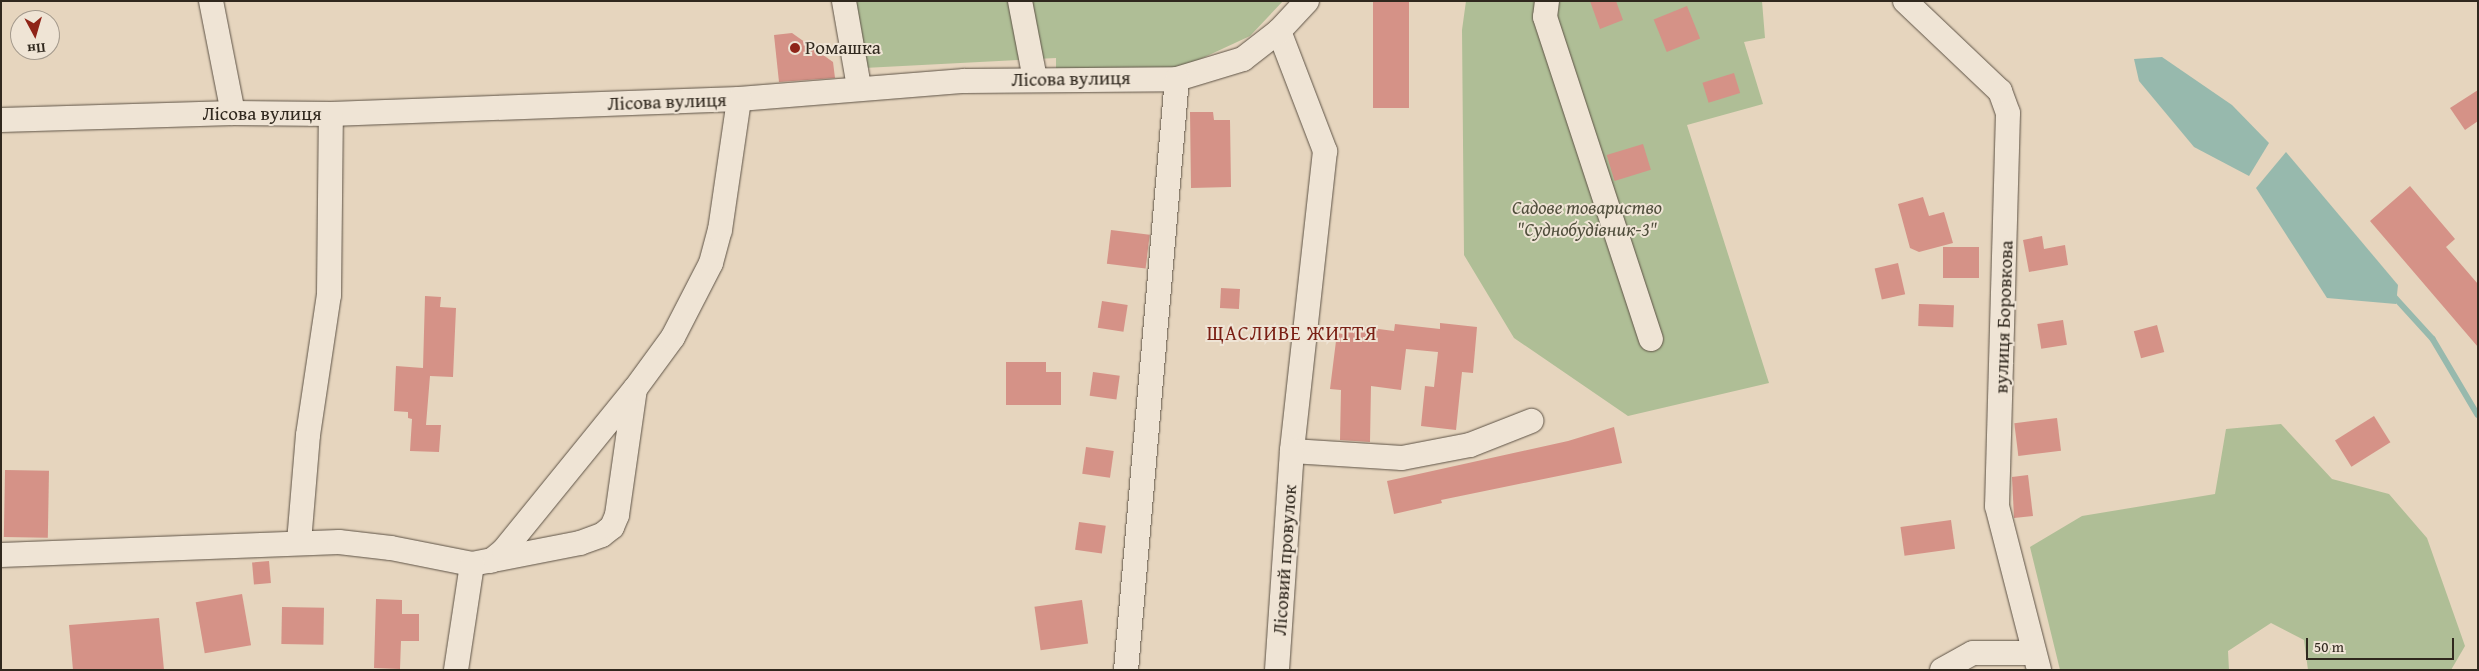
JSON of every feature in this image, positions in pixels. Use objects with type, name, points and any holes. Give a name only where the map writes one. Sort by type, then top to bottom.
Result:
[{"type":"street","points":[[211,1],[234,112]]},
{"type":"street","points":[[844,1],[859,87]]},
{"type":"street","points":[[1020,1],[1035,79]]},
{"type":"street","name":"Лісова вулиця","points":[[1,120],[234,112],[331,114],[739,100],[859,87],[1035,79],[1177,78],[1243,59],[1279,31],[1307,1]]},
{"type":"street","points":[[1547,1],[1545,17],[1651,339]]},
{"type":"street","name":"вулиця Боровкова","points":[[1905,1],[2000,91],[2008,113],[1997,506],[2036,661]]},
{"type":"street","name":"Лісовий провулок","points":[[1277,670],[1292,450],[1325,151],[1279,31]]},
{"type":"street","points":[[1126,670],[1177,78]]},
{"type":"street","points":[[456,670],[482,563],[504,550],[635,389],[673,337],[710,263],[720,230],[739,100]]},
{"type":"street","points":[[299,542],[308,435],[329,295],[331,114]]},
{"type":"street","points":[[1,555],[299,542],[391,548],[482,563],[580,543],[602,535],[612,527],[621,500],[635,389]]},
{"type":"street","points":[[1292,450],[1402,458],[1470,446],[1531,422]]},
{"type":"street","points":[[1942,670],[1973,653],[2036,661]]},
{"type":"green space","points":[[852,1],[1283,1],[1250,36],[1181,68],[1056,71],[1056,58],[864,68]]},
{"type":"green space","name":"Садове товариство \"Суднобудівник-3\"","points":[[1466,1],[1762,1],[1765,38],[1744,42],[1763,104],[1687,125],[1769,383],[1628,416],[1514,338],[1464,255],[1462,30]]},
{"type":"green space","points":[[2281,424],[2332,479],[2389,494],[2427,538],[2465,646],[2451,670],[2308,670],[2304,640],[2271,623],[2228,651],[2229,670],[2060,670],[2030,547],[2082,516],[2215,494],[2226,429]]},
{"type":"water","points":[[2162,57],[2232,105],[2269,143],[2249,176],[2194,147],[2139,81],[2134,59]]},
{"type":"water","points":[[2286,152],[2398,285],[2396,304],[2327,298],[2256,188]]},
{"type":"building","points":[[1373,1],[1409,1],[1409,108],[1373,108]]},
{"type":"building","points":[[1590,1],[1616,1],[1623,20],[1600,29]]},
{"type":"building","points":[[1687,6],[1700,38],[1667,52],[1654,19]]},
{"type":"building","name":"Ромашка","points":[[792,33],[833,62],[835,78],[779,82],[774,35]]},
{"type":"building","points":[[1734,73],[1740,93],[1709,103],[1702,83]]},
{"type":"building","points":[[2478,90],[2478,121],[2465,130],[2450,108]]},
{"type":"building","points":[[1190,112],[1213,112],[1214,120],[1230,120],[1231,187],[1191,188]]},
{"type":"building","points":[[1643,144],[1651,170],[1615,181],[1607,155]]},
{"type":"building","points":[[2410,186],[2455,239],[2446,247],[2478,284],[2478,347],[2370,221]]},
{"type":"building","points":[[1923,197],[1929,216],[1944,212],[1953,243],[1919,252],[1910,248],[1898,204]]},
{"type":"building","points":[[1111,230],[1150,235],[1146,268],[1107,264]]},
{"type":"building","points":[[2042,236],[2044,249],[2065,245],[2068,265],[2029,272],[2023,240]]},
{"type":"building","points":[[1943,247],[1979,247],[1979,278],[1943,278]]},
{"type":"building","points":[[1898,263],[1905,294],[1882,300],[1875,268]]},
{"type":"building","points":[[1221,288],[1240,289],[1239,309],[1220,308]]},
{"type":"building","points":[[425,296],[441,297],[440,307],[456,308],[453,377],[430,376],[426,425],[441,425],[439,452],[410,451],[412,419],[408,418],[408,412],[394,411],[396,366],[423,368]]},
{"type":"building","points":[[1102,301],[1128,305],[1123,332],[1098,328]]},
{"type":"building","points":[[1919,304],[1954,305],[1953,327],[1918,326]]},
{"type":"building","points":[[2063,320],[2067,345],[2041,349],[2037,324]]},
{"type":"building","points":[[1440,323],[1477,327],[1473,373],[1462,372],[1456,430],[1421,426],[1425,386],[1434,387],[1438,352],[1406,349],[1401,390],[1371,386],[1370,442],[1340,440],[1341,390],[1330,389],[1337,333],[1347,335],[1348,325],[1394,331],[1395,324],[1440,329]]},
{"type":"building","points":[[2157,325],[2164,352],[2141,358],[2134,331]]},
{"type":"building","points":[[1006,362],[1046,362],[1046,372],[1061,372],[1061,405],[1006,405]]},
{"type":"building","points":[[1093,372],[1120,376],[1116,400],[1090,396]]},
{"type":"building","points":[[2374,416],[2390,442],[2351,467],[2335,440]]},
{"type":"building","points":[[2057,418],[2061,451],[2018,456],[2014,423]]},
{"type":"building","points":[[1614,427],[1622,463],[1441,500],[1442,503],[1394,514],[1387,481],[1568,441]]},
{"type":"building","points":[[1086,447],[1114,451],[1110,478],[1082,474]]},
{"type":"building","points":[[5,470],[49,471],[48,538],[4,537]]},
{"type":"building","points":[[2028,475],[2033,516],[2014,518],[2012,477]]},
{"type":"building","points":[[1951,520],[1955,549],[1905,556],[1900,527]]},
{"type":"building","points":[[1079,522],[1106,526],[1102,553],[1075,550]]},
{"type":"building","points":[[269,561],[271,583],[254,584],[252,562]]},
{"type":"building","points":[[242,594],[251,645],[205,653],[196,602]]},
{"type":"building","points":[[376,599],[402,600],[402,614],[419,614],[419,641],[401,641],[400,669],[374,668]]},
{"type":"building","points":[[1082,600],[1088,644],[1041,650],[1034,607]]},
{"type":"building","points":[[282,607],[324,608],[323,645],[281,644]]},
{"type":"building","points":[[159,618],[164,670],[73,670],[69,625]]},
{"type":"waterway","points":[[2393,295],[2433,339],[2478,415]]},
{"type":"place","name":"Ромашка","points":[[795,48]]},
{"type":"district","name":"ЩАСЛИВЕ ЖИТТЯ","points":[[1292,332]]}]
